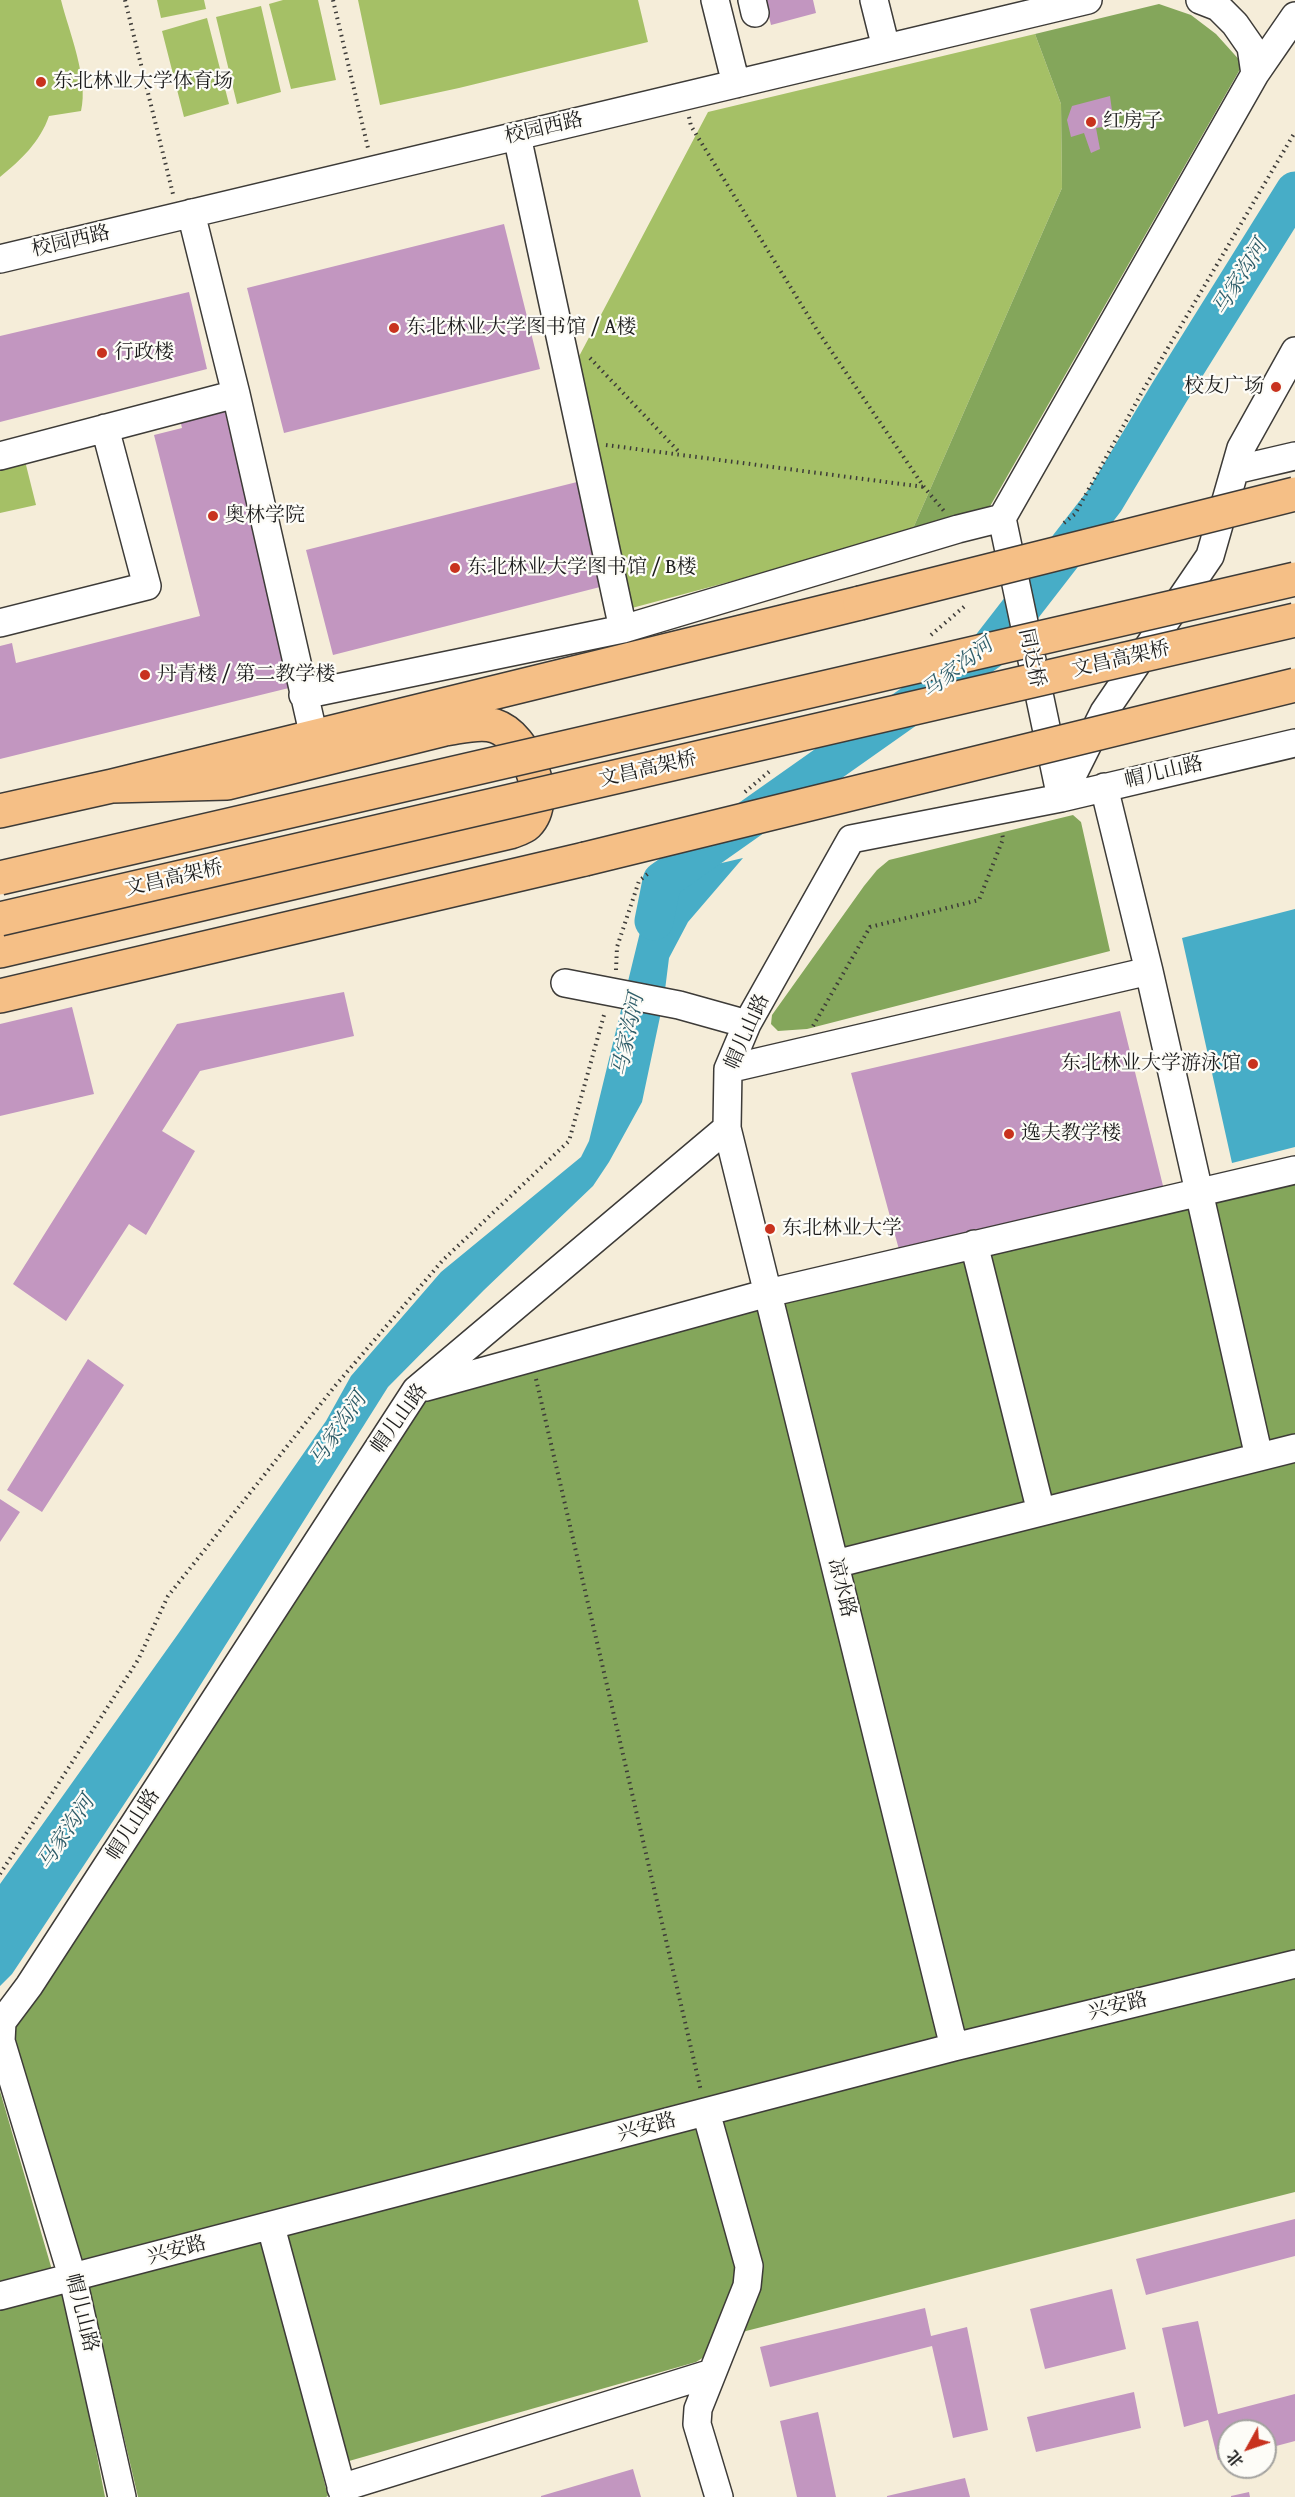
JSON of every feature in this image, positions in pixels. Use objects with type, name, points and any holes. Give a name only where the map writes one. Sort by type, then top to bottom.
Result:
[{"type":"main road","points":[[0,811],[314,737],[1295,494]]},
{"type":"main road","name":"文昌高架桥","points":[[0,878],[1295,579]]},
{"type":"main road","name":"文昌高架桥","points":[[0,919],[1295,620]]},
{"type":"main road","points":[[0,996],[585,859],[1295,685]]},
{"type":"main road","points":[[0,951],[510,832],[526,825],[536,810],[537,797],[525,753],[507,732],[494,725],[445,729],[227,783],[112,786]]},
{"type":"street","points":[[714,0],[736,84]]},
{"type":"street","points":[[874,0],[886,48]]},
{"type":"street","name":"校园西路","points":[[0,258],[886,48],[992,11],[1088,0]]},
{"type":"street","points":[[1200,0],[1218,7],[1246,40],[1251,47],[1255,74]]},
{"type":"street","points":[[303,695],[623,629],[958,529],[1002,518],[1255,74],[1295,16]]},
{"type":"street","points":[[517,136],[623,629]]},
{"type":"street","points":[[185,214],[236,394],[314,737]]},
{"type":"street","points":[[1060,798],[1104,712],[1210,556],[1240,448],[1295,351]]},
{"type":"street","points":[[0,456],[236,394]]},
{"type":"street","points":[[0,623],[147,586],[105,428]]},
{"type":"street","points":[[1235,470],[1295,456]]},
{"type":"street","name":"同达桥","points":[[1002,518],[1060,798]]},
{"type":"street","name":"帽儿山路","points":[[122,2497],[73,2279],[2,2041],[2,2022],[48,1956],[416,1390],[728,1128],[728,1069],[747,1024],[851,839],[1060,798],[1295,743]]},
{"type":"street","points":[[1104,788],[1149,971],[1259,1457]]},
{"type":"street","points":[[728,1069],[1149,971]]},
{"type":"street","points":[[565,983],[679,1005],[747,1024]]},
{"type":"street","name":"凉水路","points":[[728,1128],[954,2047]]},
{"type":"street","points":[[416,1390],[768,1293],[1295,1170]]},
{"type":"street","points":[[975,1244],[1041,1512]]},
{"type":"street","points":[[835,1564],[1295,1448]]},
{"type":"street","name":"兴安路","points":[[0,2296],[73,2279],[954,2047],[1295,1964]]},
{"type":"street","points":[[706,2112],[749,2266],[747,2286],[698,2409],[697,2424],[719,2497]]},
{"type":"street","points":[[271,2227],[343,2493],[712,2373]]},
{"type":"path","points":[[125,0],[185,214]]},
{"type":"path","points":[[333,0],[374,170]]},
{"type":"path","points":[[581,442],[680,453],[924,487],[817,330],[691,126],[683,96]]},
{"type":"path","points":[[558,324],[680,453]]},
{"type":"path","points":[[797,1052],[870,927],[979,900],[1003,839],[1000,809]]},
{"type":"path","points":[[531,1358],[706,2112]]},
{"type":"green space","name":"东北林业大学体育场","points":[[0,0],[61,0],[80,70],[83,98],[81,111],[49,116],[29,150],[0,177]]},
{"type":"green space","points":[[157,0],[204,0],[206,9],[161,18]]},
{"type":"green space","points":[[283,0],[318,0],[336,80],[291,89],[269,4]]},
{"type":"green space","points":[[358,0],[638,0],[648,42],[380,105]]},
{"type":"green space","points":[[1159,4],[1191,15],[1216,34],[1243,64],[985,515],[911,533],[1062,188],[1061,104],[1035,34]]},
{"type":"green space","points":[[261,6],[281,92],[237,104],[216,17]]},
{"type":"green space","points":[[207,18],[229,104],[184,117],[162,31]]},
{"type":"green space","points":[[1035,34],[1061,104],[1062,188],[911,533],[632,608],[575,364],[708,112]]},
{"type":"green space","points":[[25,461],[36,505],[0,513],[0,467]]},
{"type":"green space","points":[[1073,815],[1081,822],[1110,951],[807,1029],[778,1031],[771,1024],[772,1015],[864,886],[889,860]]},
{"type":"green space","points":[[1295,1176],[1295,1956],[961,2038],[778,1302]]},
{"type":"green space","points":[[762,1302],[945,2042],[82,2263],[13,2031],[421,1397]]},
{"type":"green space","points":[[1295,1978],[1295,2192],[746,2331],[696,2362],[321,2469],[328,2496],[326,2497],[138,2497],[88,2284],[953,2060]]},
{"type":"green space","points":[[0,2091],[52,2270],[0,2282]]},
{"type":"green space","points":[[65,2291],[105,2497],[0,2497],[0,2307]]},
{"type":"water","points":[[743,858],[688,922],[669,958],[664,998],[642,1102],[609,1162],[593,1186],[484,1290],[388,1387],[150,1765],[12,1974],[0,1986],[0,1884],[326,1421],[351,1376],[441,1272],[581,1157],[589,1141],[653,879]]},
{"type":"water","name":"东北林业大学游泳馆","points":[[1295,909],[1295,1147],[1232,1163],[1182,938]]},
{"type":"building","points":[[765,0],[813,0],[816,13],[771,25]]},
{"type":"building","name":"红房子","points":[[1110,96],[1114,125],[1096,128],[1100,149],[1091,153],[1084,133],[1071,137],[1067,120],[1072,106]]},
{"type":"building","name":"东北林业大学图书馆 / A楼","points":[[504,224],[540,369],[284,433],[247,288]]},
{"type":"building","name":"行政楼","points":[[189,292],[207,369],[0,422],[0,336]]},
{"type":"building","name":"丹青楼 / 第二教学楼","points":[[223,404],[293,687],[0,759],[0,646],[12,643],[16,663],[200,616],[154,435],[182,428],[179,415]]},
{"type":"building","name":"东北林业大学图书馆 / B楼","points":[[577,482],[604,586],[333,655],[306,550]]},
{"type":"building","points":[[344,992],[354,1036],[200,1071],[162,1131],[195,1151],[146,1235],[129,1224],[66,1321],[13,1284],[177,1024]]},
{"type":"building","points":[[72,1007],[94,1094],[0,1116],[0,1024]]},
{"type":"building","name":"逸夫教学楼","points":[[1120,1011],[1165,1194],[901,1257],[851,1073]]},
{"type":"building","points":[[88,1359],[124,1385],[42,1512],[7,1490]]},
{"type":"building","points":[[0,1499],[20,1512],[0,1542]]},
{"type":"building","points":[[1295,2219],[1295,2256],[1146,2295],[1136,2259]]},
{"type":"building","points":[[1112,2289],[1126,2349],[1045,2369],[1030,2309]]},
{"type":"building","points":[[925,2308],[931,2336],[967,2327],[988,2430],[953,2438],[932,2346],[770,2387],[760,2347]]},
{"type":"building","points":[[1198,2321],[1218,2414],[1295,2394],[1295,2441],[1277,2446],[1277,2419],[1217,2419],[1217,2456],[1208,2420],[1184,2427],[1162,2328]]},
{"type":"building","points":[[1134,2392],[1141,2428],[1036,2452],[1027,2417]]},
{"type":"building","points":[[818,2412],[836,2497],[797,2497],[780,2421]]},
{"type":"building","points":[[633,2469],[641,2497],[541,2497],[541,2496]]},
{"type":"building","points":[[965,2478],[970,2497],[887,2497],[887,2496]]},
{"type":"building","points":[[1249,2492],[1250,2497],[1231,2497],[1231,2496]]},
{"type":"waterway","name":"马家沟河","points":[[654,921],[662,881],[988,651],[1105,500],[1295,191]]},
{"type":"place","name":"东北林业大学体育场","points":[[41,82]]},
{"type":"place","name":"红房子","points":[[1091,122]]},
{"type":"place","name":"东北林业大学图书馆 / A楼","points":[[394,328]]},
{"type":"place","name":"行政楼","points":[[102,353]]},
{"type":"place","name":"校友广场","points":[[1276,387]]},
{"type":"place","name":"奥林学院","points":[[213,516]]},
{"type":"place","name":"东北林业大学图书馆 / B楼","points":[[455,568]]},
{"type":"place","name":"丹青楼 / 第二教学楼","points":[[145,675]]},
{"type":"place","name":"东北林业大学游泳馆","points":[[1253,1064]]},
{"type":"place","name":"逸夫教学楼","points":[[1009,1134]]},
{"type":"place","name":"东北林业大学","points":[[770,1229]]}]
